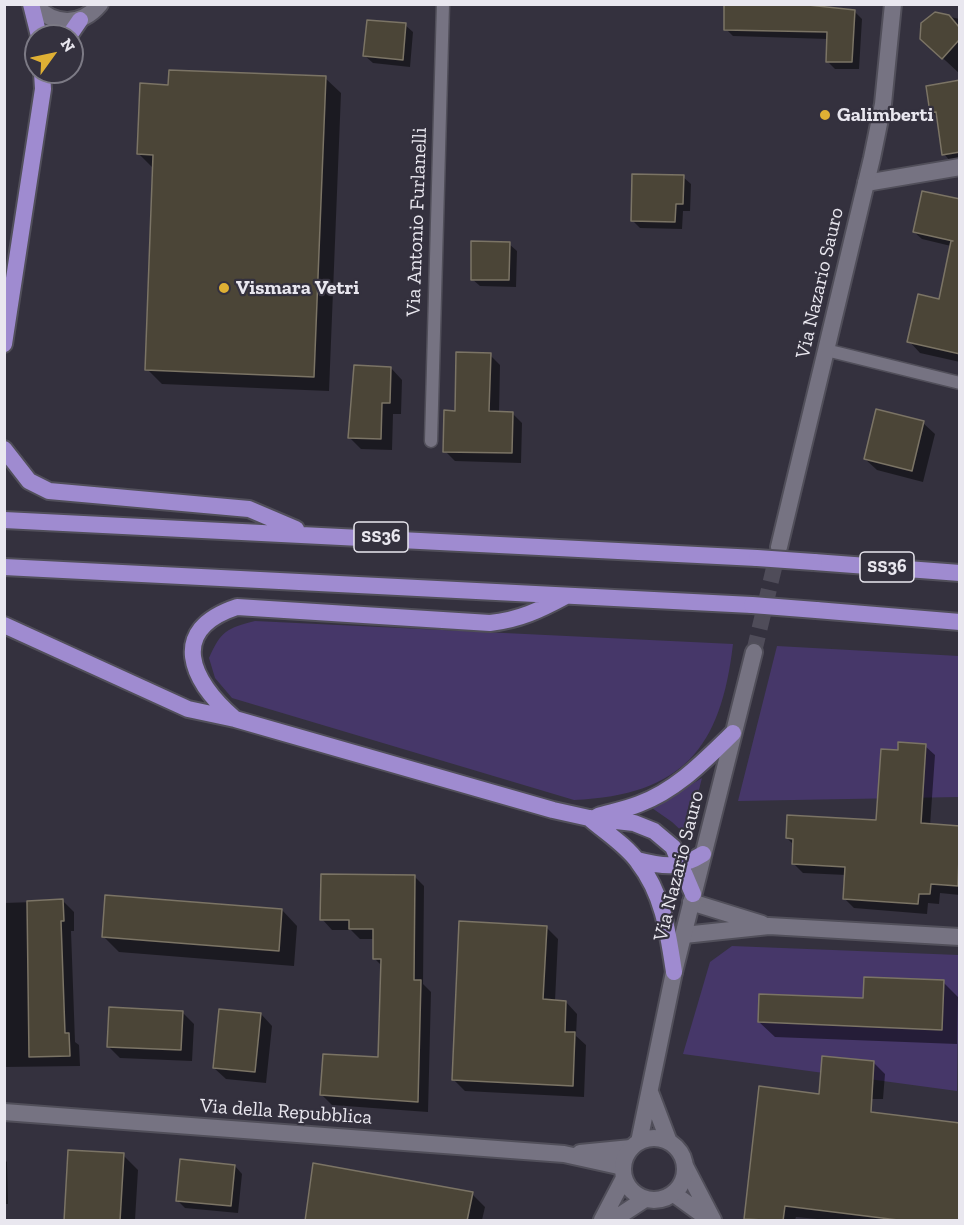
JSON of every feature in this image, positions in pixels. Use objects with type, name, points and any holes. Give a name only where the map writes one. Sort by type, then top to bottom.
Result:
[{"type":"highway","points":[[32,4],[36,24]]},
{"type":"highway","points":[[77,24],[80,20]]},
{"type":"highway","points":[[4,344],[41,84]]},
{"type":"highway","points":[[4,448],[29,481],[48,491],[249,509],[308,533]]},
{"type":"highway","name":"SS36","points":[[4,520],[308,533],[757,558],[960,573]]},
{"type":"highway","points":[[4,567],[752,604],[960,622]]},
{"type":"highway","points":[[235,719],[213,700],[203,687],[196,673],[193,656],[202,626],[217,613],[237,607],[490,623],[512,621],[531,615],[567,596]]},
{"type":"highway","points":[[4,625],[188,709],[235,719],[589,818],[634,823],[654,831],[673,847],[683,866],[692,898]]},
{"type":"highway","points":[[589,818],[639,804],[663,793],[693,771],[733,733]]},
{"type":"highway","points":[[589,818],[637,860],[655,890],[664,912],[674,972]]},
{"type":"highway","points":[[637,860],[662,866],[683,866],[704,854]]},
{"type":"main road","points":[[32,4],[58,21],[80,20],[100,4]]},
{"type":"main road","name":"Via Nazario Sauro","points":[[779,547],[883,104],[893,4]]},
{"type":"main road","points":[[866,183],[960,167]]},
{"type":"main road","name":"Via Nazario Sauro","points":[[635,1145],[650,1091],[674,972],[754,652]]},
{"type":"main road","points":[[692,898],[769,926]]},
{"type":"main road","points":[[684,935],[769,926],[960,937]]},
{"type":"main road","points":[[650,1091],[669,1142]]},
{"type":"main road","name":"Via della Repubblica","points":[[4,1112],[564,1154]]},
{"type":"main road","points":[[564,1154],[635,1145],[648,1138],[669,1142],[677,1148],[712,1221]]},
{"type":"main road","points":[[602,1221],[635,1145]]},
{"type":"main road","points":[[564,1154],[623,1172],[636,1195],[645,1199],[665,1199],[674,1194],[681,1186],[685,1166]]},
{"type":"main road","points":[[674,1194],[712,1221]]},
{"type":"main road","points":[[613,1221],[645,1199]]},
{"type":"lane","name":"Via Antonio Furlanelli","points":[[431,441],[443,4]]},
{"type":"lane","points":[[826,350],[960,383]]},
{"type":"shaded area","points":[[255,621],[733,644],[727,680],[718,712],[706,738],[690,759],[669,776],[643,788],[612,796],[574,800],[232,698],[215,678],[209,658],[221,636],[231,629]]},
{"type":"shaded area","points":[[777,646],[959,656],[959,797],[738,801]]},
{"type":"shaded area","points":[[702,778],[687,836],[652,808]]},
{"type":"shaded area","points":[[732,946],[959,955],[957,1091],[683,1054],[710,962]]},
{"type":"building","points":[[724,4],[799,4],[855,10],[852,62],[826,62],[827,32],[724,30]]},
{"type":"building","points":[[935,12],[949,15],[959,27],[959,40],[942,59],[920,39],[921,23]]},
{"type":"building","points":[[367,20],[406,23],[403,60],[363,56]]},
{"type":"building","points":[[169,70],[326,76],[314,377],[145,370],[153,155],[137,154],[140,83],[168,85]]},
{"type":"building","points":[[960,80],[960,152],[942,155],[936,112],[930,113],[926,86]]},
{"type":"building","points":[[632,174],[684,175],[683,204],[676,204],[675,222],[631,221]]},
{"type":"building","points":[[922,191],[960,199],[960,354],[907,342],[918,294],[939,299],[951,241],[953,241],[913,232]]},
{"type":"building","points":[[471,241],[510,242],[509,280],[471,280]]},
{"type":"building","points":[[456,352],[491,353],[489,411],[513,412],[512,453],[443,452],[444,410],[455,411]]},
{"type":"building","points":[[354,365],[391,367],[390,403],[382,403],[381,439],[348,438]]},
{"type":"building","points":[[876,409],[924,421],[912,471],[864,459]]},
{"type":"building","points":[[898,742],[926,744],[921,823],[960,826],[958,886],[931,884],[930,894],[919,894],[918,904],[843,899],[845,867],[792,864],[793,839],[786,838],[787,815],[876,820],[881,749],[898,750]]},
{"type":"building","points":[[321,874],[415,875],[414,980],[421,980],[418,1102],[320,1095],[323,1054],[378,1057],[381,959],[373,959],[373,929],[349,929],[349,920],[320,920]]},
{"type":"building","points":[[105,895],[282,909],[279,951],[102,937]]},
{"type":"building","points":[[63,899],[64,921],[61,921],[65,1033],[69,1033],[70,1056],[29,1057],[27,901]]},
{"type":"building","points":[[459,921],[547,926],[543,999],[566,1001],[565,1032],[575,1032],[573,1086],[452,1080]]},
{"type":"building","points":[[864,977],[944,980],[942,1030],[758,1022],[759,994],[863,998]]},
{"type":"building","points":[[109,1007],[183,1011],[181,1050],[107,1047]]},
{"type":"building","points":[[219,1009],[261,1013],[255,1072],[213,1068]]},
{"type":"building","points":[[822,1056],[874,1061],[871,1112],[960,1123],[960,1221],[906,1221],[785,1206],[783,1221],[744,1219],[759,1086],[819,1094]]},
{"type":"building","points":[[68,1150],[124,1153],[120,1221],[64,1221]]},
{"type":"building","points":[[180,1159],[235,1165],[231,1206],[176,1201]]},
{"type":"building","points":[[313,1163],[473,1192],[467,1221],[305,1221]]},
{"type":"tunnel","points":[[754,652],[779,547]]},
{"type":"place","name":"Galimberti","points":[[825,115]]},
{"type":"place","name":"Vismara Vetri","points":[[224,288]]}]
